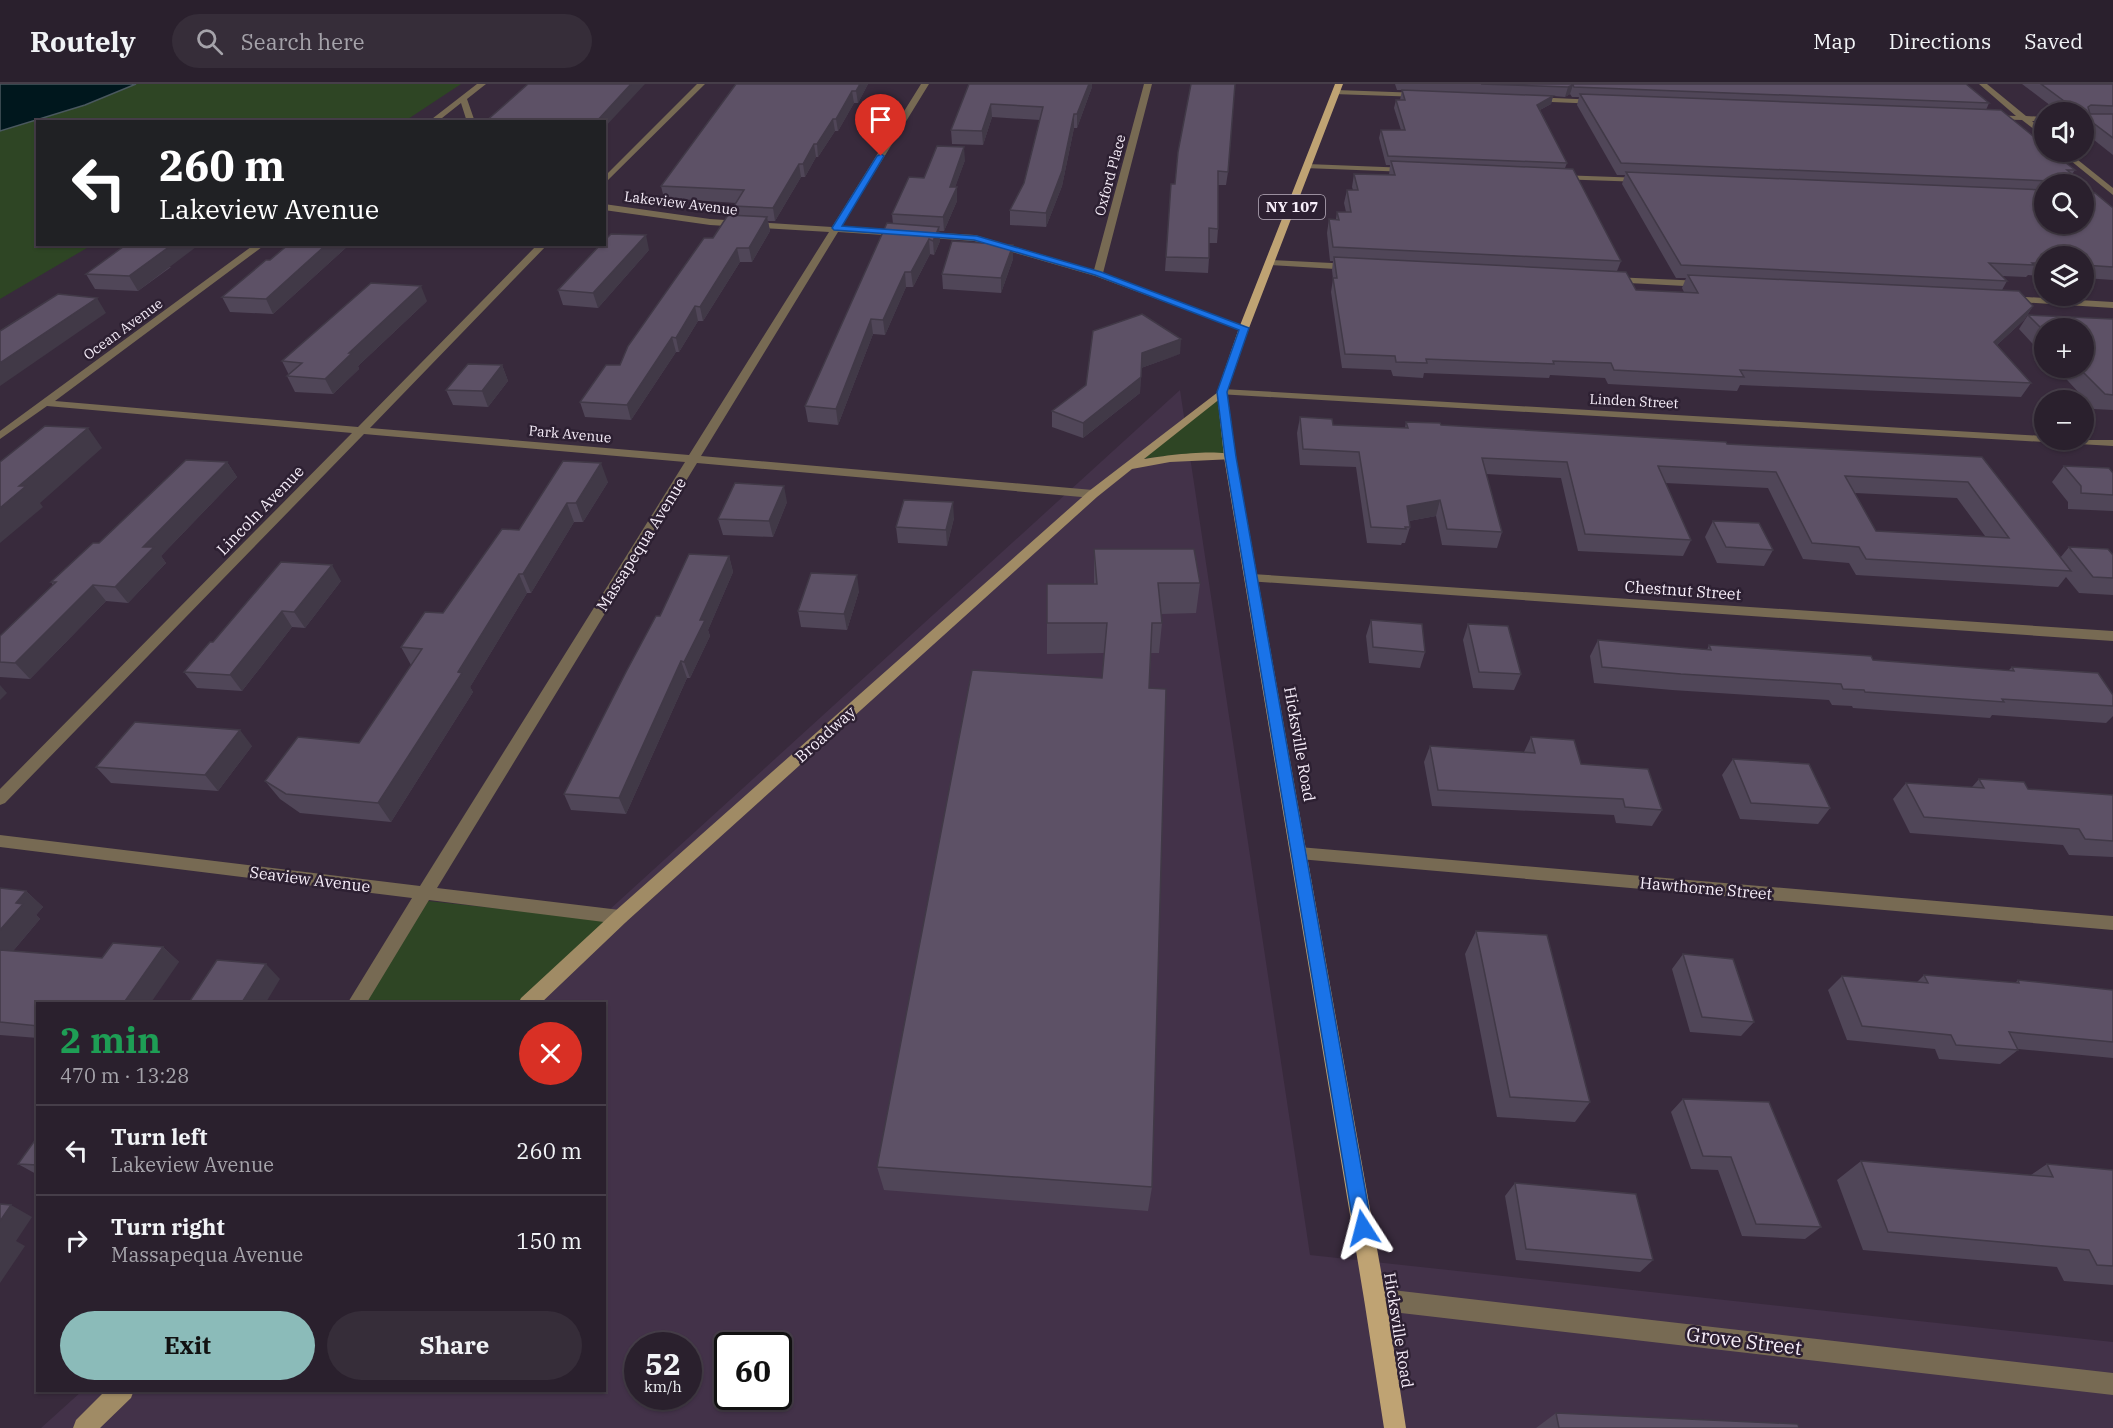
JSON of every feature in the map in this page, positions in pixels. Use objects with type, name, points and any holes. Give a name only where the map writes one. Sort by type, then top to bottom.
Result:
[{"type":"main road","name":"Hicksville Road","points":[[1337,88],[1244,328],[1222,392],[1230,457],[1375,1299],[1395,1428]]},
{"type":"main road","name":"Broadway","points":[[529,1002],[620,917],[1093,494],[1222,392]]},
{"type":"main road","name":"Broadway","points":[[1125,469],[1162,458],[1230,457]]},
{"type":"main road","points":[[84,1428],[117,1394]]},
{"type":"street","points":[[434,120],[482,84]]},
{"type":"street","points":[[606,180],[701,84]]},
{"type":"street","name":"Massapequa Avenue","points":[[357,1002],[925,84]]},
{"type":"street","name":"Oxford Place","points":[[1098,274],[1148,84]]},
{"type":"street","points":[[1983,84],[2034,126]]},
{"type":"street","points":[[1337,88],[1431,95]]},
{"type":"street","points":[[463,98],[470,120]]},
{"type":"street","points":[[1526,99],[1609,102]]},
{"type":"street","points":[[1987,116],[2034,118]]},
{"type":"street","points":[[2076,162],[2113,192]]},
{"type":"street","points":[[1307,166],[1418,171]]},
{"type":"street","points":[[1548,176],[1654,181]]},
{"type":"street","name":"Lakeview Avenue","points":[[606,207],[710,222],[975,238],[1098,274],[1244,328]]},
{"type":"street","name":"Ocean Avenue","points":[[0,436],[259,246]]},
{"type":"street","name":"Lincoln Avenue","points":[[0,799],[542,246]]},
{"type":"street","points":[[1271,263],[1361,267]]},
{"type":"street","points":[[1600,279],[1719,285]]},
{"type":"street","points":[[1994,299],[2113,305]]},
{"type":"street","name":"Linden Street","points":[[1222,392],[2034,438]]},
{"type":"street","name":"Park Avenue","points":[[45,403],[1093,494]]},
{"type":"street","name":"Linden Street","points":[[2094,442],[2113,443]]},
{"type":"street","name":"Chestnut Street","points":[[1252,578],[2113,636]]},
{"type":"street","name":"Seaview Avenue","points":[[0,841],[620,917]]},
{"type":"street","name":"Hawthorne Street","points":[[1299,853],[2113,923]]},
{"type":"street","name":"Grove Street","points":[[1375,1299],[2113,1384]]},
{"type":"shaded area","points":[[1180,390],[1310,1255],[2113,1342],[2113,1428],[41,1428],[81,1392],[606,1392],[606,1002],[508,1002]]},
{"type":"green space","points":[[0,84],[461,84],[407,120],[36,120],[36,246],[90,246],[0,299]]},
{"type":"green space","points":[[1219,398],[1224,454],[1183,454],[1143,459]]},
{"type":"green space","points":[[428,901],[606,920],[520,1002],[366,1002]]},
{"type":"water","points":[[0,84],[136,84],[85,105],[0,131]]},
{"type":"building","points":[[528,84],[631,84],[598,120],[487,120]]},
{"type":"building","points":[[736,84],[860,84],[856,91],[852,91],[836,119],[833,119],[817,144],[814,144],[803,164],[799,164],[773,208],[734,206],[744,190],[661,186]]},
{"type":"building","points":[[969,84],[1089,84],[1077,114],[1074,114],[1062,171],[1046,213],[1010,210],[1024,183],[1043,107],[991,104],[982,131],[951,130]]},
{"type":"building","points":[[1191,84],[1235,84],[1228,172],[1218,171],[1218,229],[1209,228],[1209,258],[1166,257],[1171,184],[1175,184],[1178,152]]},
{"type":"building","points":[[1481,84],[1966,84],[1989,103],[1574,87],[1573,85],[1568,87]]},
{"type":"building","points":[[2041,84],[2113,84],[2113,106],[2094,105],[2094,102],[2065,102]]},
{"type":"building","points":[[1402,90],[1553,96],[1537,105],[1567,163],[1388,156],[1381,130],[1405,130],[1396,100],[1405,100]]},
{"type":"building","points":[[1580,94],[2001,110],[2034,137],[2034,162],[2065,162],[2075,170],[2067,170],[2072,174],[2034,174],[2034,180],[1621,163]]},
{"type":"building","points":[[2094,114],[2113,114],[2113,138],[2094,124]]},
{"type":"building","points":[[937,146],[964,147],[950,187],[957,187],[943,217],[892,214],[909,177],[924,178]]},
{"type":"building","points":[[1391,161],[1573,169],[1621,261],[1333,247],[1329,219],[1339,220],[1337,212],[1351,212],[1347,190],[1358,190],[1354,174],[1395,175]]},
{"type":"building","points":[[1626,172],[2034,190],[2034,234],[2094,234],[2094,193],[2113,208],[2113,267],[2094,266],[2094,246],[2034,246],[2034,263],[2032,263],[2034,265],[1989,263],[2007,281],[1681,265]]},
{"type":"building","points":[[728,215],[767,217],[749,248],[737,248],[700,307],[695,306],[676,338],[672,337],[627,405],[580,402],[606,365],[620,365],[628,346],[704,238],[713,238]]},
{"type":"building","points":[[887,223],[939,227],[933,241],[929,239],[911,272],[905,272],[883,320],[871,319],[836,409],[805,406]]},
{"type":"building","points":[[611,234],[646,235],[593,293],[558,290],[599,246],[606,246],[606,239]]},
{"type":"building","points":[[952,241],[1013,245],[1001,278],[942,274]]},
{"type":"building","points":[[124,246],[170,246],[129,276],[86,274]]},
{"type":"building","points":[[287,246],[325,246],[266,299],[222,297],[266,260],[270,260]]},
{"type":"building","points":[[1334,257],[1626,272],[1636,290],[1698,293],[1688,275],[2019,291],[2033,306],[1994,342],[2031,383],[1740,370],[1744,377],[1614,370],[1611,363],[1553,361],[1554,364],[1426,359],[1427,363],[1396,362],[1395,356],[1345,354],[1333,278],[1337,278]]},
{"type":"building","points":[[371,283],[421,286],[349,353],[352,353],[325,379],[287,376],[302,363],[282,361]]},
{"type":"building","points":[[58,294],[97,298],[0,363],[0,331]]},
{"type":"building","points":[[1142,314],[1181,339],[1142,353],[1141,377],[1083,423],[1052,411],[1086,385],[1093,331]]},
{"type":"building","points":[[2028,315],[2092,318],[2034,318],[2034,321]]},
{"type":"building","points":[[2094,318],[2113,319],[2113,395],[2105,394],[2089,378],[2094,378]]},
{"type":"building","points":[[468,364],[502,365],[482,391],[446,390]]},
{"type":"building","points":[[1300,417],[1332,419],[1333,425],[1408,428],[1406,422],[1440,423],[1441,425],[1726,442],[1727,444],[1982,457],[2071,571],[1866,559],[1859,547],[1812,543],[1776,472],[1658,466],[1691,540],[1585,534],[1567,462],[1482,458],[1502,532],[1447,529],[1440,500],[1407,506],[1410,527],[1405,527],[1406,529],[1371,527],[1359,452],[1303,449]],"holes":[[[1845,476],[1968,482],[2009,538],[1876,531]]]},
{"type":"building","points":[[45,426],[88,428],[19,486],[26,486],[0,508],[0,462]]},
{"type":"building","points":[[186,460],[227,462],[143,547],[154,547],[115,587],[93,585],[15,663],[0,662],[0,636],[56,582],[51,582],[93,543],[99,543]]},
{"type":"building","points":[[563,461],[601,463],[576,503],[567,503],[523,574],[519,574],[458,672],[462,673],[378,803],[286,794],[265,781],[298,737],[359,743],[422,649],[401,647],[425,612],[443,613],[502,529],[519,530]]},
{"type":"building","points":[[2064,466],[2109,468],[2113,473],[2113,495],[2081,493],[2081,486]]},
{"type":"building","points":[[735,483],[784,486],[769,521],[718,519]]},
{"type":"building","points":[[904,500],[953,502],[946,530],[896,527]]},
{"type":"building","points":[[1713,521],[1759,523],[1773,550],[1726,547]]},
{"type":"building","points":[[2069,547],[2108,549],[2113,555],[2113,578],[2093,577]]},
{"type":"building","points":[[1094,549],[1194,549],[1200,583],[1158,583],[1162,623],[1152,623],[1149,688],[1166,689],[1152,1187],[877,1167],[972,670],[1102,678],[1107,623],[1047,623],[1047,584],[1097,584]]},
{"type":"building","points":[[689,554],[729,556],[700,620],[705,620],[684,662],[681,661],[619,798],[564,794],[656,616],[660,616]]},
{"type":"building","points":[[281,562],[332,565],[294,612],[282,611],[230,675],[184,672],[210,642],[213,642]]},
{"type":"building","points":[[811,573],[857,575],[844,614],[798,611]]},
{"type":"building","points":[[1371,620],[1422,624],[1425,652],[1373,647]]},
{"type":"building","points":[[1468,624],[1508,626],[1521,674],[1479,672]]},
{"type":"building","points":[[1598,640],[1711,650],[1709,645],[1871,656],[1873,660],[2014,671],[2012,667],[2098,673],[2113,695],[2113,706],[2002,699],[2004,702],[1865,692],[1864,690],[1843,689],[1841,684],[1602,667]]},
{"type":"building","points":[[135,722],[240,730],[205,775],[96,767]]},
{"type":"building","points":[[1531,737],[1574,740],[1581,764],[1648,769],[1662,810],[1625,807],[1623,799],[1438,790],[1430,746],[1535,753]]},
{"type":"building","points":[[1733,759],[1809,764],[1830,808],[1751,803]]},
{"type":"building","points":[[1979,779],[2024,782],[2028,789],[2113,795],[2113,841],[2085,839],[2079,829],[1924,817],[1906,783],[1984,788]]},
{"type":"building","points":[[0,888],[26,891],[16,903],[23,904],[0,930]]},
{"type":"building","points":[[1476,931],[1547,935],[1590,1102],[1510,1097]]},
{"type":"building","points":[[113,943],[163,947],[124,1002],[36,1002],[36,1026],[0,1022],[0,950],[102,958]]},
{"type":"building","points":[[1683,954],[1733,959],[1754,1022],[1702,1017]]},
{"type":"building","points":[[217,960],[266,964],[242,1002],[189,1002]]},
{"type":"building","points":[[1924,975],[2019,983],[2018,980],[2113,990],[2113,1042],[2009,1032],[2018,1050],[1956,1045],[1951,1035],[1862,1026],[1842,976],[1928,983]]},
{"type":"building","points":[[1683,1099],[1769,1102],[1821,1227],[1756,1224],[1731,1157],[1703,1156]]},
{"type":"building","points":[[36,1139],[36,1165],[18,1164]]},
{"type":"building","points":[[1861,1161],[2053,1177],[2047,1164],[2113,1170],[2113,1266],[2097,1265],[2089,1250],[1888,1232]]},
{"type":"building","points":[[1515,1183],[1636,1194],[1653,1260],[1526,1249]]},
{"type":"building","points":[[0,1204],[11,1205],[0,1221]]},
{"type":"building","points":[[1556,1413],[1798,1424],[1799,1428],[1559,1428]]},
{"type":"route","points":[[881,156],[836,228],[975,238],[1098,274],[1244,328],[1222,392],[1230,457],[1363,1228]]}]
